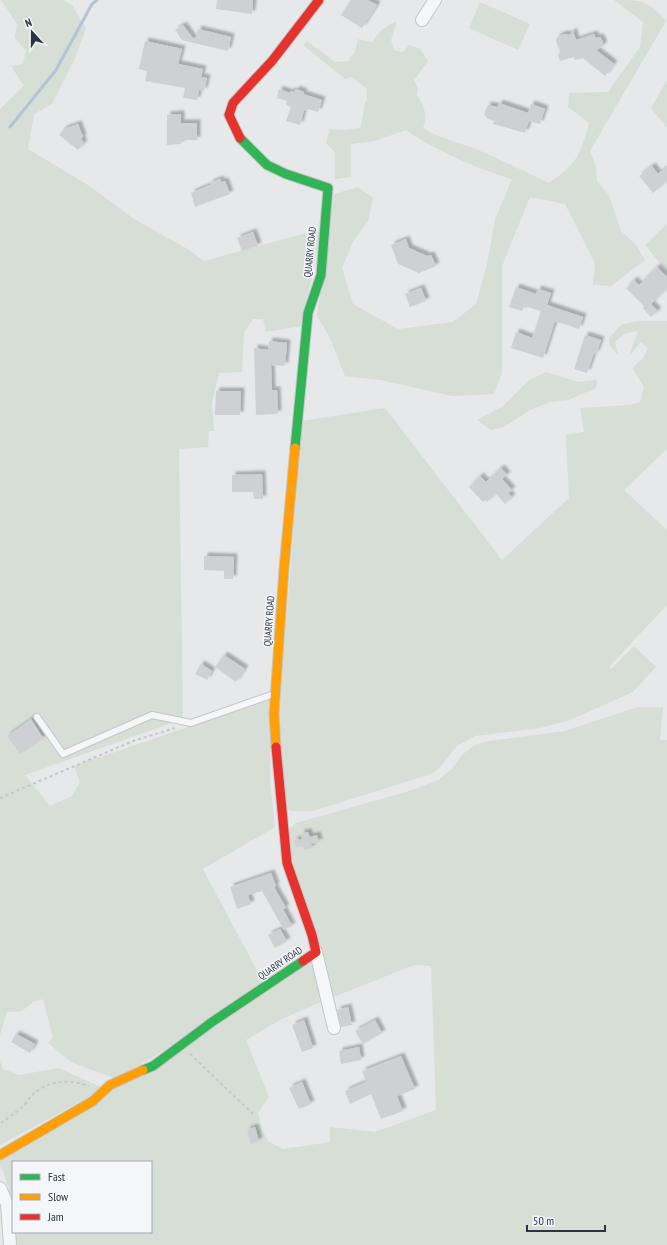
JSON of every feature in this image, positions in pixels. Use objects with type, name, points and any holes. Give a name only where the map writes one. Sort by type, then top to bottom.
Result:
[{"type":"street","name":"QUARRY ROAD","points":[[0,1155],[93,1101],[110,1085],[153,1066],[316,952],[310,928],[287,863],[278,776],[274,714],[284,569],[308,313],[321,275],[328,188],[286,174],[267,165],[237,136],[229,115],[234,103],[272,61],[319,0]]},
{"type":"street","points":[[422,20],[434,0]]},
{"type":"street","points":[[316,952],[334,1028]]},
{"type":"street","points":[[0,1188],[7,1204],[10,1245]]},
{"type":"lane","points":[[37,717],[63,754],[152,715],[190,723],[275,693]]},
{"type":"path","points":[[0,798],[133,741],[190,723]]},
{"type":"path","points":[[180,1046],[255,1116]]},
{"type":"path","points":[[1,1123],[22,1107],[41,1089],[55,1082],[78,1083],[105,1090]]},
{"type":"shaded area","points":[[1,0],[63,0],[72,5],[86,28],[75,58],[52,104],[34,114],[28,149],[91,187],[134,219],[186,248],[204,261],[321,229],[302,326],[266,332],[263,319],[253,319],[244,333],[242,372],[219,373],[212,403],[214,431],[209,431],[208,447],[179,449],[183,719],[25,775],[50,806],[72,796],[80,782],[74,766],[270,699],[270,781],[275,827],[203,869],[263,982],[149,1060],[113,1078],[71,1062],[48,1043],[53,1038],[43,999],[33,1002],[22,1011],[7,1012],[0,1035],[0,109],[24,86],[11,66],[23,64],[26,51],[15,38],[17,24]]},
{"type":"shaded area","points":[[614,0],[638,1],[649,5],[666,21],[590,151],[596,167],[597,181],[609,195],[621,231],[636,245],[645,260],[611,286],[593,285],[595,264],[565,204],[530,197],[502,266],[502,373],[494,394],[452,396],[381,380],[345,376],[329,336],[317,316],[334,194],[358,187],[373,198],[368,221],[353,242],[342,268],[353,304],[398,329],[453,322],[476,304],[487,264],[495,220],[512,179],[485,170],[457,158],[430,145],[406,130],[375,141],[351,144],[351,177],[335,179],[335,152],[326,143],[330,129],[344,130],[360,128],[367,100],[367,89],[352,77],[345,79],[303,45],[307,41],[335,62],[348,61],[355,52],[358,39],[372,42],[382,29],[397,21],[391,40],[394,50],[403,52],[409,45],[420,49],[428,61],[414,80],[418,88],[417,95],[422,103],[425,115],[423,128],[449,140],[472,147],[549,183],[566,170],[576,158],[583,144],[589,123],[568,107],[569,93],[608,92],[640,47],[643,22]]},
{"type":"shaded area","points":[[480,2],[530,24],[518,50],[469,28]]},
{"type":"shaded area","points":[[667,80],[667,128],[651,108]]},
{"type":"shaded area","points":[[667,224],[667,272],[645,245]]},
{"type":"shaded area","points":[[636,321],[667,321],[667,449],[624,490],[667,530],[667,605],[609,667],[611,669],[634,646],[656,667],[633,692],[570,720],[540,728],[475,736],[457,746],[439,768],[431,774],[313,811],[290,811],[285,806],[278,727],[302,421],[385,408],[502,560],[569,498],[566,435],[584,432],[580,408],[630,405],[640,402],[644,387],[632,368],[643,358],[648,348],[641,342],[629,356],[638,331],[624,334],[615,342],[619,356],[610,346],[609,338],[621,325]]},
{"type":"shaded area","points":[[546,372],[578,382],[597,380],[596,388],[568,400],[550,402],[530,410],[504,427],[491,430],[477,420],[503,406],[529,380]]},
{"type":"shaded area","points":[[638,707],[663,707],[660,740],[667,740],[667,1245],[17,1245],[15,1233],[152,1233],[152,1161],[12,1161],[12,1199],[3,1171],[0,1167],[0,1157],[314,957],[323,1001],[282,1019],[246,1040],[269,1097],[258,1113],[262,1130],[268,1141],[283,1149],[330,1142],[330,1127],[375,1132],[436,1110],[431,966],[414,965],[331,998],[289,852],[287,830],[296,823],[409,791],[438,780],[452,769],[462,755],[475,745],[489,741],[565,731]]},
{"type":"shaded area","points":[[0,1061],[3,1069],[19,1075],[59,1068],[101,1087],[91,1096],[0,1145]]},
{"type":"building","points":[[217,0],[253,0],[252,14],[216,9]]},
{"type":"building","points":[[351,0],[368,0],[377,5],[362,28],[341,15]]},
{"type":"building","points":[[183,25],[195,41],[198,29],[231,37],[228,51],[182,40],[175,30]]},
{"type":"building","points":[[573,31],[576,40],[594,34],[596,38],[600,37],[603,42],[603,46],[596,50],[614,64],[605,76],[583,58],[575,60],[574,57],[560,61],[558,55],[560,52],[556,41],[557,37],[564,34],[569,35]]},
{"type":"building","points":[[145,41],[182,49],[178,64],[203,69],[201,77],[207,78],[204,91],[199,90],[197,100],[183,98],[185,88],[145,81],[147,71],[139,69]]},
{"type":"building","points":[[279,89],[290,93],[291,91],[295,92],[296,89],[304,92],[303,94],[322,100],[318,112],[308,109],[307,111],[304,110],[300,125],[286,121],[291,107],[286,105],[287,101],[277,98]]},
{"type":"building","points":[[499,103],[528,113],[531,104],[545,109],[540,124],[529,121],[525,133],[493,124],[494,121],[487,118],[484,114],[488,105],[498,107]]},
{"type":"building","points":[[181,114],[181,123],[197,123],[197,140],[181,140],[181,144],[167,145],[167,115]]},
{"type":"building","points":[[78,124],[83,137],[81,139],[84,143],[78,150],[59,135],[64,129]]},
{"type":"building","points":[[652,166],[658,174],[667,167],[667,181],[653,193],[639,176]]},
{"type":"building","points":[[220,179],[221,182],[225,181],[230,194],[195,207],[191,193]]},
{"type":"building","points":[[253,232],[258,246],[242,251],[237,238]]},
{"type":"building","points":[[406,239],[409,248],[427,256],[431,255],[436,266],[419,273],[398,264],[391,245]]},
{"type":"building","points":[[657,267],[667,277],[667,288],[651,304],[658,311],[651,317],[643,308],[644,306],[626,288],[634,280],[639,285]]},
{"type":"building","points":[[516,287],[536,294],[538,289],[551,293],[547,305],[583,317],[579,329],[555,321],[543,358],[511,348],[516,332],[532,338],[541,311],[524,306],[522,311],[509,307]]},
{"type":"building","points":[[421,288],[426,301],[410,307],[405,294]]},
{"type":"building","points":[[585,335],[601,340],[596,354],[594,353],[587,373],[574,369]]},
{"type":"building","points":[[269,341],[287,343],[285,366],[271,365],[272,390],[277,390],[278,414],[256,415],[254,348],[268,350]]},
{"type":"building","points":[[216,391],[241,391],[240,415],[215,415]]},
{"type":"building","points":[[501,468],[507,475],[502,479],[512,490],[508,493],[512,497],[505,504],[496,494],[487,502],[485,500],[483,502],[469,487],[480,476],[486,482]]},
{"type":"building","points":[[262,474],[263,499],[254,499],[253,492],[232,492],[232,475]]},
{"type":"building","points":[[204,556],[234,557],[233,579],[224,579],[224,571],[204,570]]},
{"type":"building","points":[[224,655],[245,669],[236,682],[215,667]]},
{"type":"building","points":[[201,664],[212,671],[207,680],[195,674]]},
{"type":"building","points":[[31,719],[43,738],[20,754],[7,736]]},
{"type":"building","points":[[308,832],[310,837],[317,835],[319,842],[311,844],[312,848],[304,850],[303,846],[296,847],[294,840],[302,839],[301,833]]},
{"type":"building","points":[[271,873],[276,886],[274,887],[286,908],[283,909],[292,926],[284,930],[262,891],[248,895],[251,904],[237,909],[230,887]]},
{"type":"building","points":[[280,929],[287,941],[275,948],[268,935]]},
{"type":"building","points":[[348,1007],[352,1025],[341,1027],[337,1010]]},
{"type":"building","points":[[304,1020],[313,1048],[302,1052],[292,1025]]},
{"type":"building","points":[[375,1020],[382,1033],[363,1044],[355,1031]]},
{"type":"building","points":[[16,1034],[35,1044],[30,1053],[11,1042]]},
{"type":"building","points":[[359,1047],[361,1060],[341,1064],[339,1051]]},
{"type":"building","points":[[401,1056],[415,1089],[397,1096],[403,1111],[381,1119],[371,1094],[350,1104],[345,1091],[366,1082],[362,1071]]},
{"type":"building","points":[[302,1082],[311,1104],[299,1109],[289,1088]]},
{"type":"building","points":[[255,1127],[259,1141],[251,1144],[247,1130]]},
{"type":"waterway","points":[[10,127],[56,70],[92,4],[97,0]]},
{"type":"traffic: fast","points":[[240,138],[267,165],[286,174],[328,188],[321,275],[308,313],[295,448]]},
{"type":"traffic: fast","points":[[143,1070],[153,1066],[212,1022],[303,961]]},
{"type":"traffic: slow","points":[[276,747],[274,714],[284,569],[295,448]]},
{"type":"traffic: slow","points":[[0,1155],[93,1101],[110,1085],[143,1070]]},
{"type":"traffic: jam","points":[[240,138],[229,115],[233,103],[272,61],[319,0]]},
{"type":"traffic: jam","points":[[276,747],[287,863],[312,935],[316,952],[303,961]]}]
